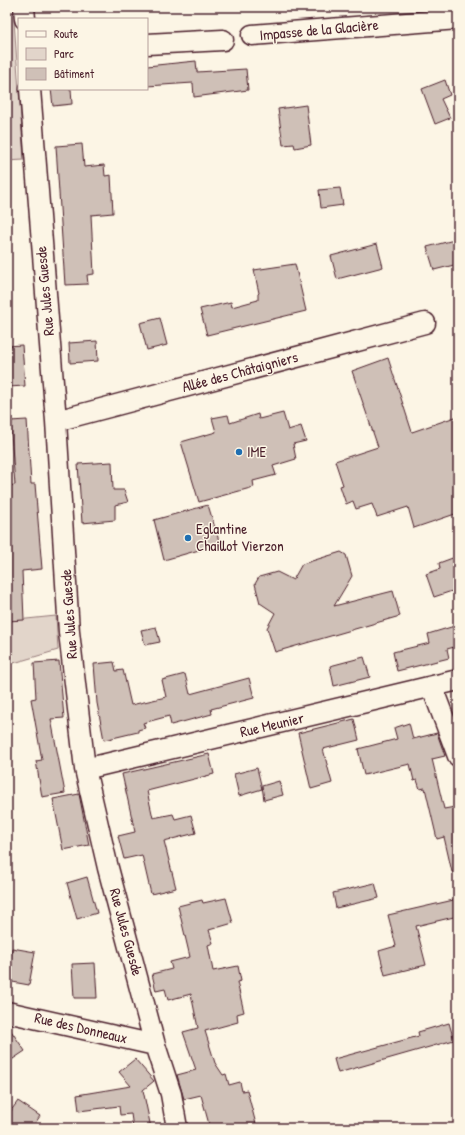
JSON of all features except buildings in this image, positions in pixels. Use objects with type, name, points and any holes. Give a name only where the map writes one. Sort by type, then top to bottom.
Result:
[{"type":"street","points":[[24,7],[25,18]]},
{"type":"street","name":"Impasse de la Glacière","points":[[252,35],[458,19]]},
{"type":"street","points":[[148,44],[223,40]]},
{"type":"street","name":"Rue Jules Guesde","points":[[30,90],[56,421],[69,632],[85,769],[108,868],[155,1045],[171,1094],[177,1128]]},
{"type":"street","name":"Allée des Châtaigniers","points":[[56,421],[425,323]]},
{"type":"street","name":"Rue Meunier","points":[[85,769],[458,680]]},
{"type":"street","points":[[432,687],[458,756]]},
{"type":"street","name":"Rue des Donneaux","points":[[7,1012],[155,1045]]},
{"type":"green space","points":[[7,7],[13,7],[24,160],[7,161]]},
{"type":"green space","points":[[56,616],[58,650],[7,665],[7,621]]},
{"type":"place","name":"IME","points":[[239,452]]},
{"type":"place","name":"Eglantine Chaillot Vierzon","points":[[188,538]]}]
